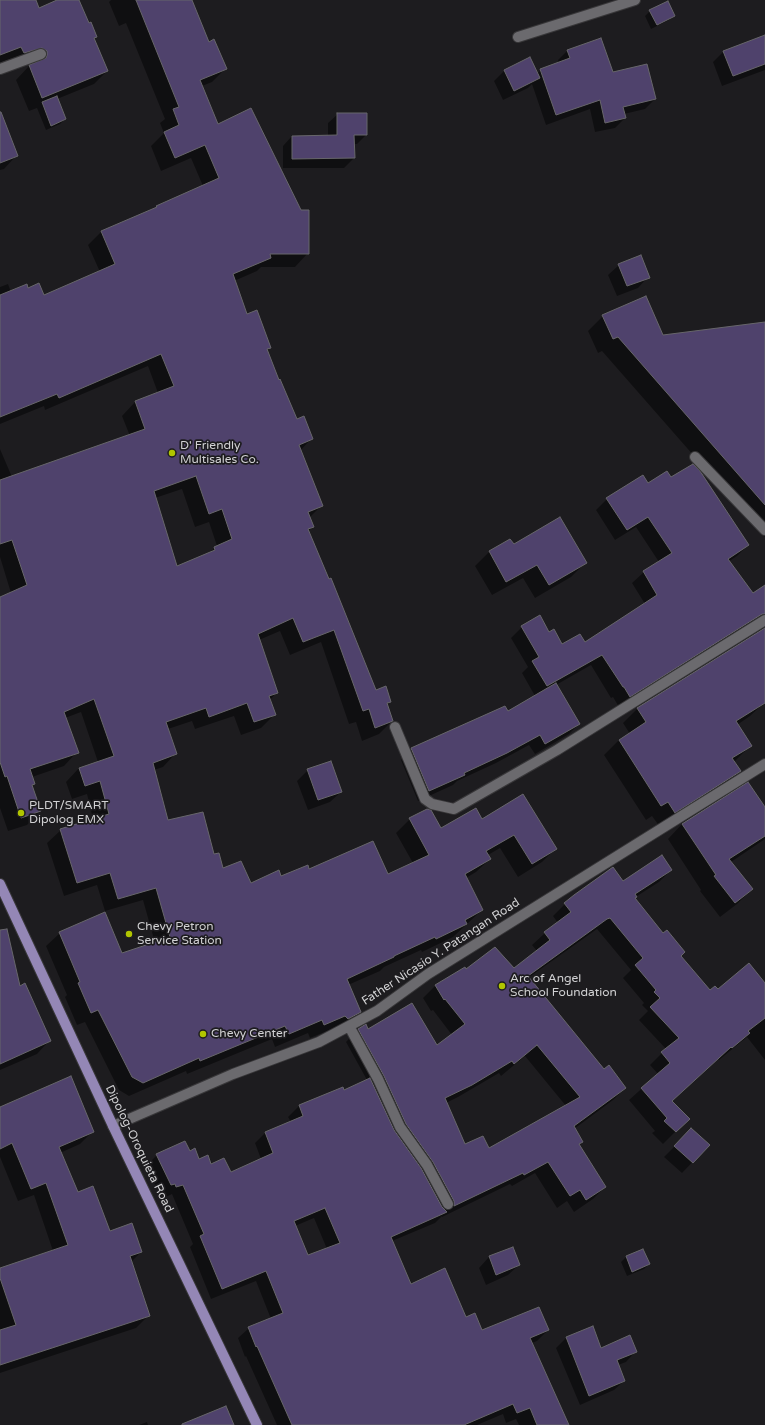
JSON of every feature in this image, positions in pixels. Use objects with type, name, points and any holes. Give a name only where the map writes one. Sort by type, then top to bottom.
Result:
[{"type":"main road","name":"Dipolog-Oroquieta Road","points":[[0,884],[3,899],[257,1425]]},
{"type":"street","points":[[518,37],[635,0]]},
{"type":"street","points":[[0,69],[40,54]]},
{"type":"street","points":[[695,457],[765,530]]},
{"type":"street","points":[[395,727],[425,799],[432,804],[454,809],[557,750],[765,620]]},
{"type":"street","name":"Father Nicasio Y. Patangan Road","points":[[113,1126],[233,1074],[319,1042],[377,1011],[428,974],[765,764]]},
{"type":"street","points":[[348,1026],[378,1079],[400,1127],[427,1165],[448,1204]]},
{"type":"building","points":[[0,0],[36,0],[39,8],[57,0],[79,0],[89,23],[91,22],[97,37],[94,38],[108,71],[42,98],[29,65],[46,58],[47,51],[42,48],[24,53],[21,47],[0,55]]},
{"type":"building","points":[[136,0],[192,0],[209,42],[214,39],[227,69],[200,80],[218,124],[251,108],[301,210],[309,210],[309,254],[270,254],[271,258],[233,274],[247,314],[257,310],[271,348],[267,349],[279,380],[280,379],[297,419],[304,416],[313,439],[299,445],[323,506],[308,512],[314,527],[308,529],[329,579],[331,578],[376,690],[386,686],[391,702],[387,703],[393,721],[375,728],[369,709],[363,711],[334,630],[303,642],[293,618],[258,634],[278,693],[269,696],[276,715],[254,722],[247,703],[209,717],[206,708],[166,722],[177,754],[153,763],[168,820],[203,812],[214,854],[219,853],[223,868],[241,861],[251,883],[279,870],[281,876],[308,865],[309,869],[373,841],[388,874],[429,855],[409,818],[427,809],[431,810],[441,828],[476,808],[482,819],[523,794],[557,849],[532,864],[514,835],[486,851],[491,859],[465,874],[483,910],[465,920],[467,924],[436,939],[435,937],[347,979],[361,1012],[348,1019],[345,1016],[324,1025],[322,1020],[289,1034],[285,1026],[200,1061],[199,1058],[143,1083],[132,1077],[98,1010],[91,1013],[59,932],[105,912],[122,953],[170,937],[156,888],[118,899],[110,873],[77,883],[60,829],[109,814],[100,781],[85,786],[79,768],[114,756],[94,699],[64,712],[79,753],[30,769],[35,784],[32,785],[41,811],[21,818],[7,776],[5,777],[0,762],[0,597],[27,585],[12,540],[0,544],[0,480],[145,429],[135,401],[174,386],[161,354],[59,398],[57,394],[0,417],[0,295],[27,284],[28,288],[39,283],[44,295],[115,264],[101,231],[219,178],[205,145],[175,158],[164,132],[179,125],[173,109],[179,107]],"holes":[[[196,476],[209,514],[222,509],[232,539],[214,547],[215,550],[177,566],[154,491]]]},
{"type":"building","points":[[668,1],[675,16],[657,25],[649,10]]},
{"type":"building","points":[[765,35],[765,64],[733,76],[723,51]]},
{"type":"building","points":[[601,38],[613,72],[647,64],[656,99],[623,107],[626,118],[605,123],[600,100],[556,115],[540,69],[570,58],[567,50]]},
{"type":"building","points":[[530,57],[540,78],[514,91],[504,70]]},
{"type":"building","points":[[57,96],[66,119],[51,126],[42,102]]},
{"type":"building","points":[[0,112],[18,156],[0,163]]},
{"type":"building","points":[[337,113],[367,113],[367,135],[354,135],[355,158],[292,159],[292,136],[337,135]]},
{"type":"building","points":[[641,255],[650,278],[627,286],[618,264]]},
{"type":"building","points":[[646,296],[663,335],[765,322],[765,505],[618,337],[613,339],[602,315]]},
{"type":"building","points":[[693,464],[700,471],[749,545],[728,559],[753,593],[765,585],[765,614],[762,614],[630,697],[602,655],[547,686],[532,661],[539,657],[521,626],[540,615],[549,632],[554,629],[562,644],[580,634],[585,642],[657,595],[643,571],[672,553],[648,517],[627,530],[606,498],[643,475],[648,483],[667,471],[671,477]]},
{"type":"building","points":[[560,517],[587,563],[549,585],[537,565],[506,582],[489,551],[510,539],[514,544]]},
{"type":"building","points":[[765,628],[765,703],[736,721],[752,746],[732,758],[741,771],[675,813],[668,802],[661,806],[619,740],[646,722],[637,708]]},
{"type":"building","points":[[556,683],[580,724],[545,744],[540,735],[507,753],[464,773],[465,775],[429,791],[411,748],[505,706],[508,711]]},
{"type":"building","points":[[331,761],[342,792],[318,800],[307,769]]},
{"type":"building","points":[[748,782],[765,807],[765,836],[729,859],[753,889],[735,903],[714,876],[716,875],[682,824]]},
{"type":"building","points":[[662,855],[672,870],[635,894],[637,897],[635,898],[663,933],[667,930],[685,952],[681,956],[710,990],[715,986],[718,989],[749,963],[765,983],[765,1018],[748,1031],[750,1033],[732,1048],[731,1047],[672,1101],[690,1119],[676,1132],[664,1121],[667,1118],[641,1088],[670,1063],[661,1052],[679,1038],[650,1007],[660,998],[654,992],[656,990],[635,965],[643,958],[610,918],[607,919],[528,976],[604,1069],[609,1065],[626,1088],[574,1126],[583,1142],[579,1144],[606,1187],[586,1200],[580,1190],[570,1196],[548,1162],[524,1175],[523,1173],[454,1206],[454,1201],[433,1162],[406,1124],[384,1076],[358,1029],[366,1024],[368,1029],[412,1003],[437,1045],[465,1024],[445,999],[444,1000],[435,985],[465,967],[466,969],[495,947],[514,968],[550,940],[544,932],[571,912],[564,903],[574,895],[613,867],[623,881]],"holes":[[[537,1045],[580,1097],[489,1148],[483,1136],[465,1144],[445,1098],[472,1085],[512,1061],[514,1064]]]},
{"type":"building","points":[[7,929],[20,986],[25,983],[51,1041],[0,1064],[0,930]]},
{"type":"building","points":[[71,1076],[94,1132],[59,1147],[78,1192],[93,1186],[110,1231],[132,1223],[142,1252],[130,1256],[150,1316],[0,1365],[0,1330],[16,1325],[0,1278],[0,1268],[68,1245],[46,1183],[31,1189],[12,1143],[0,1149],[0,1107]]},
{"type":"building","points":[[370,1078],[394,1130],[421,1168],[442,1207],[447,1212],[391,1237],[411,1284],[445,1268],[466,1317],[475,1313],[482,1330],[539,1307],[549,1330],[530,1338],[569,1425],[537,1425],[530,1408],[517,1413],[513,1404],[464,1425],[292,1425],[248,1327],[283,1313],[266,1271],[222,1289],[200,1236],[204,1234],[183,1185],[176,1187],[175,1184],[171,1185],[156,1154],[185,1141],[190,1151],[195,1148],[199,1159],[208,1155],[211,1164],[224,1158],[231,1172],[273,1153],[265,1132],[303,1116],[299,1105],[343,1087],[344,1090]],"holes":[[[325,1208],[340,1243],[308,1255],[294,1221]]]},
{"type":"building","points":[[691,1128],[710,1145],[693,1163],[674,1146]]},
{"type":"building","points":[[513,1247],[520,1265],[496,1275],[489,1256]]},
{"type":"building","points":[[643,1249],[650,1264],[632,1272],[626,1256]]},
{"type":"building","points":[[593,1326],[601,1348],[630,1335],[637,1352],[617,1360],[625,1381],[589,1396],[566,1337]]},
{"type":"building","points":[[226,1406],[234,1425],[182,1425],[182,1424]]},
{"type":"place","name":"D' Friendly Multisales Co.","points":[[172,453]]},
{"type":"place","name":"PLDT/SMART Dipolog EMX","points":[[21,813]]},
{"type":"place","name":"Chevy Petron Service Station","points":[[129,934]]},
{"type":"place","name":"Arc of Angel School Foundation","points":[[502,986]]},
{"type":"place","name":"Chevy Center","points":[[203,1034]]}]
